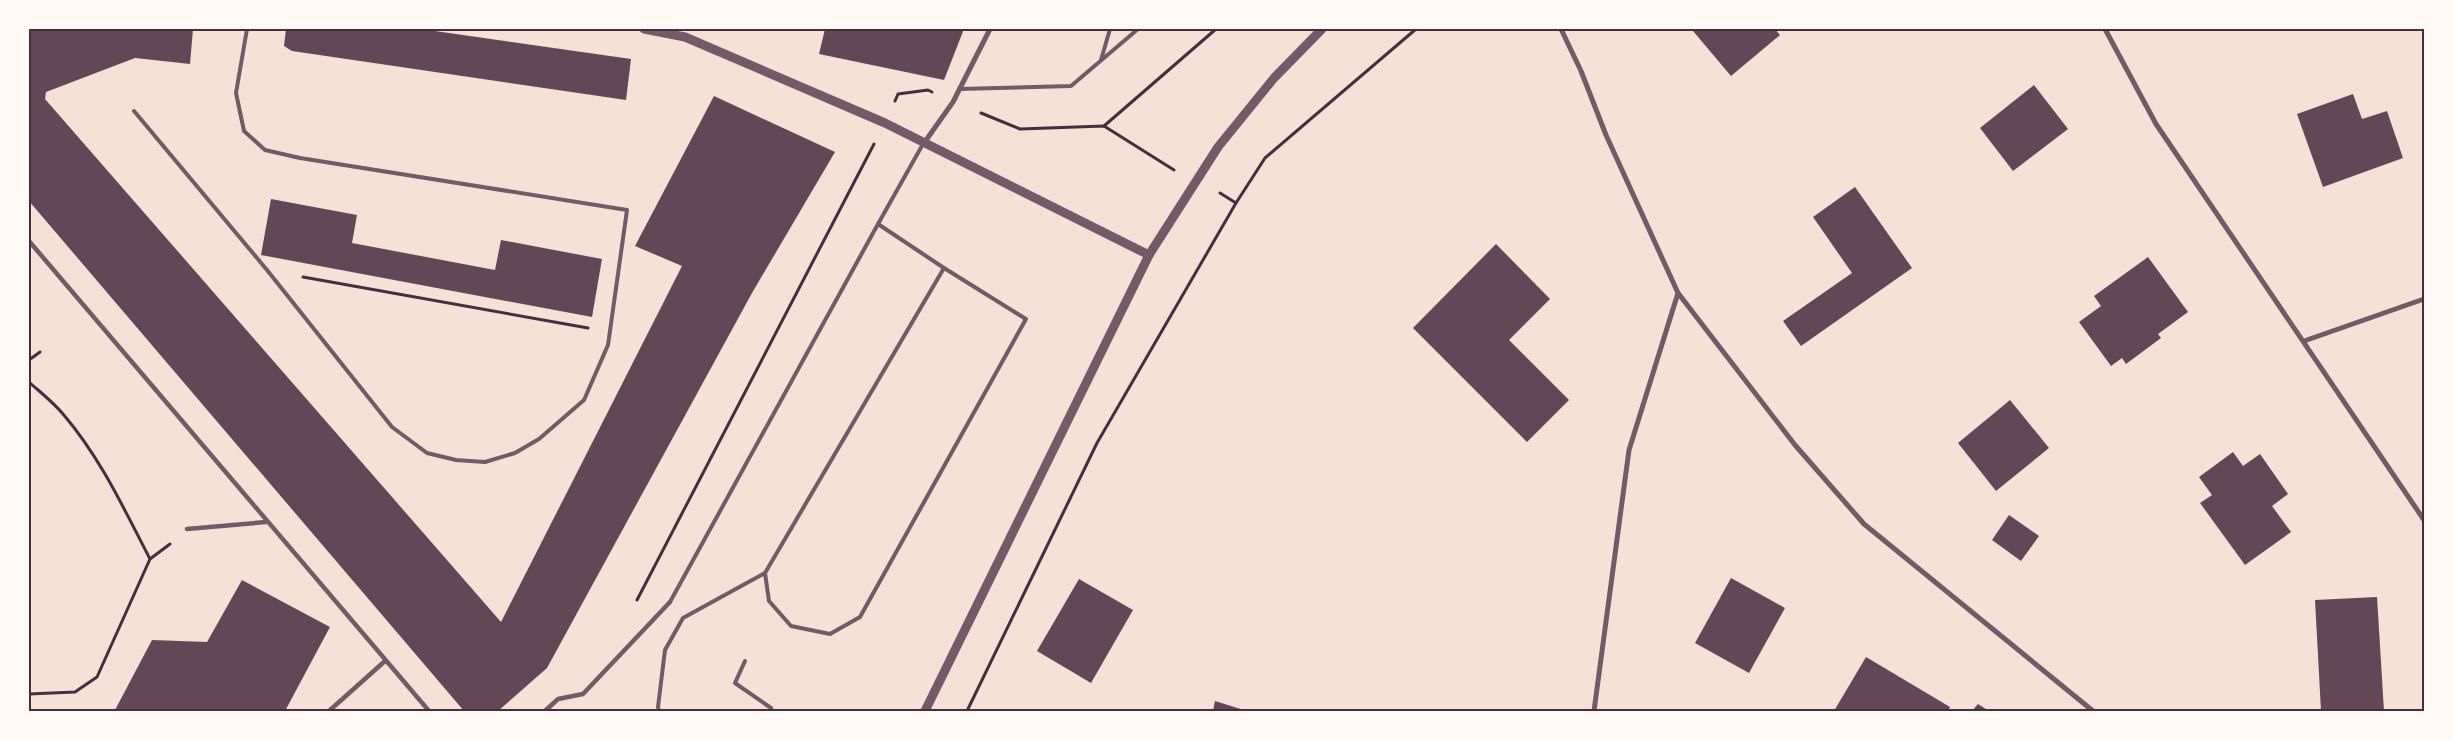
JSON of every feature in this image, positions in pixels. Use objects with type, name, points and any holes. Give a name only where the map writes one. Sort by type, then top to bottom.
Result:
[{"type":"street","points":[[644,29],[685,37],[885,123],[923,144],[1149,254]]},
{"type":"street","points":[[923,144],[953,102],[990,29]]},
{"type":"street","points":[[925,711],[1149,254],[1218,147],[1274,78],[1322,29]]},
{"type":"street","points":[[1561,29],[1581,71],[1606,135],[1678,293],[1795,445],[1864,524],[2093,711]]},
{"type":"street","points":[[2105,29],[2156,124],[2424,520]]},
{"type":"street","points":[[29,241],[266,522],[429,711]]},
{"type":"street","points":[[1594,711],[1628,450],[1678,293]]},
{"type":"street","points":[[2304,341],[2424,299]]},
{"type":"street","points":[[188,530],[266,522]]},
{"type":"street","points":[[545,711],[558,699],[583,694],[670,602]]},
{"type":"street","points":[[329,711],[385,661]]},
{"type":"lane","points":[[134,112],[266,270],[392,427],[426,454],[456,460],[485,462],[515,453],[539,439],[584,400],[608,345],[627,210],[300,158],[265,150],[244,130],[236,92],[247,29]]},
{"type":"lane","points":[[1101,60],[1110,29]]},
{"type":"lane","points":[[959,89],[1071,86],[1138,29]]},
{"type":"lane","points":[[670,602],[923,144]]},
{"type":"lane","points":[[765,573],[769,601],[790,626],[830,634],[860,617],[1026,319],[878,224]]},
{"type":"lane","points":[[660,711],[658,707],[665,650],[683,618],[765,573],[944,268]]},
{"type":"lane","points":[[745,662],[735,684],[771,708],[772,711]]},
{"type":"path","points":[[1216,29],[1104,126],[1171,169],[1196,180],[1236,203]]},
{"type":"path","points":[[967,711],[1098,443],[1236,203],[1265,158],[1416,29]]},
{"type":"path","points":[[266,270],[610,332]]},
{"type":"path","points":[[29,360],[40,352]]},
{"type":"path","points":[[29,382],[62,412],[92,452],[126,508],[150,559],[97,677],[75,692],[29,694]]},
{"type":"building","points":[[29,29],[193,29],[190,64],[135,58],[46,92],[45,99],[501,622],[682,266],[635,246],[714,96],[835,152],[752,293],[547,668],[498,711],[464,711],[29,201]]},
{"type":"building","points":[[286,29],[421,29],[631,59],[626,100],[292,51],[284,46]]},
{"type":"building","points":[[825,29],[964,29],[944,80],[819,54]]},
{"type":"building","points":[[1696,29],[1775,29],[1780,35],[1731,76],[1693,31]]},
{"type":"building","points":[[2034,85],[2068,129],[2013,171],[1980,128]]},
{"type":"building","points":[[2353,94],[2362,119],[2387,111],[2403,158],[2323,187],[2297,114]]},
{"type":"building","points":[[1855,187],[1912,268],[1801,346],[1783,321],[1852,273],[1813,217]]},
{"type":"building","points":[[271,199],[357,215],[352,243],[495,270],[501,240],[602,259],[592,317],[261,255]]},
{"type":"building","points":[[1496,244],[1550,299],[1509,340],[1569,400],[1527,442],[1413,328]]},
{"type":"building","points":[[2148,257],[2188,312],[2158,334],[2161,338],[2126,364],[2122,358],[2111,366],[2079,322],[2101,306],[2094,296]]},
{"type":"building","points":[[2010,400],[2049,448],[1996,491],[1958,443]]},
{"type":"building","points":[[2233,452],[2243,466],[2260,454],[2288,494],[2272,506],[2291,532],[2245,565],[2200,503],[2212,495],[2199,477]]},
{"type":"building","points":[[2009,515],[2039,536],[2021,561],[1992,540]]},
{"type":"building","points":[[1731,578],[1785,608],[1749,673],[1695,643]]},
{"type":"building","points":[[1079,579],[1133,610],[1091,683],[1037,651]]},
{"type":"building","points":[[242,580],[330,627],[285,711],[116,711],[152,640],[207,642]]},
{"type":"building","points":[[2377,597],[2384,711],[2321,711],[2315,600]]},
{"type":"building","points":[[1866,657],[1950,707],[1948,711],[1834,711]]},
{"type":"building","points":[[1215,701],[1247,711],[1213,711]]},
{"type":"building","points":[[1978,704],[1989,711],[1972,711]]}]
